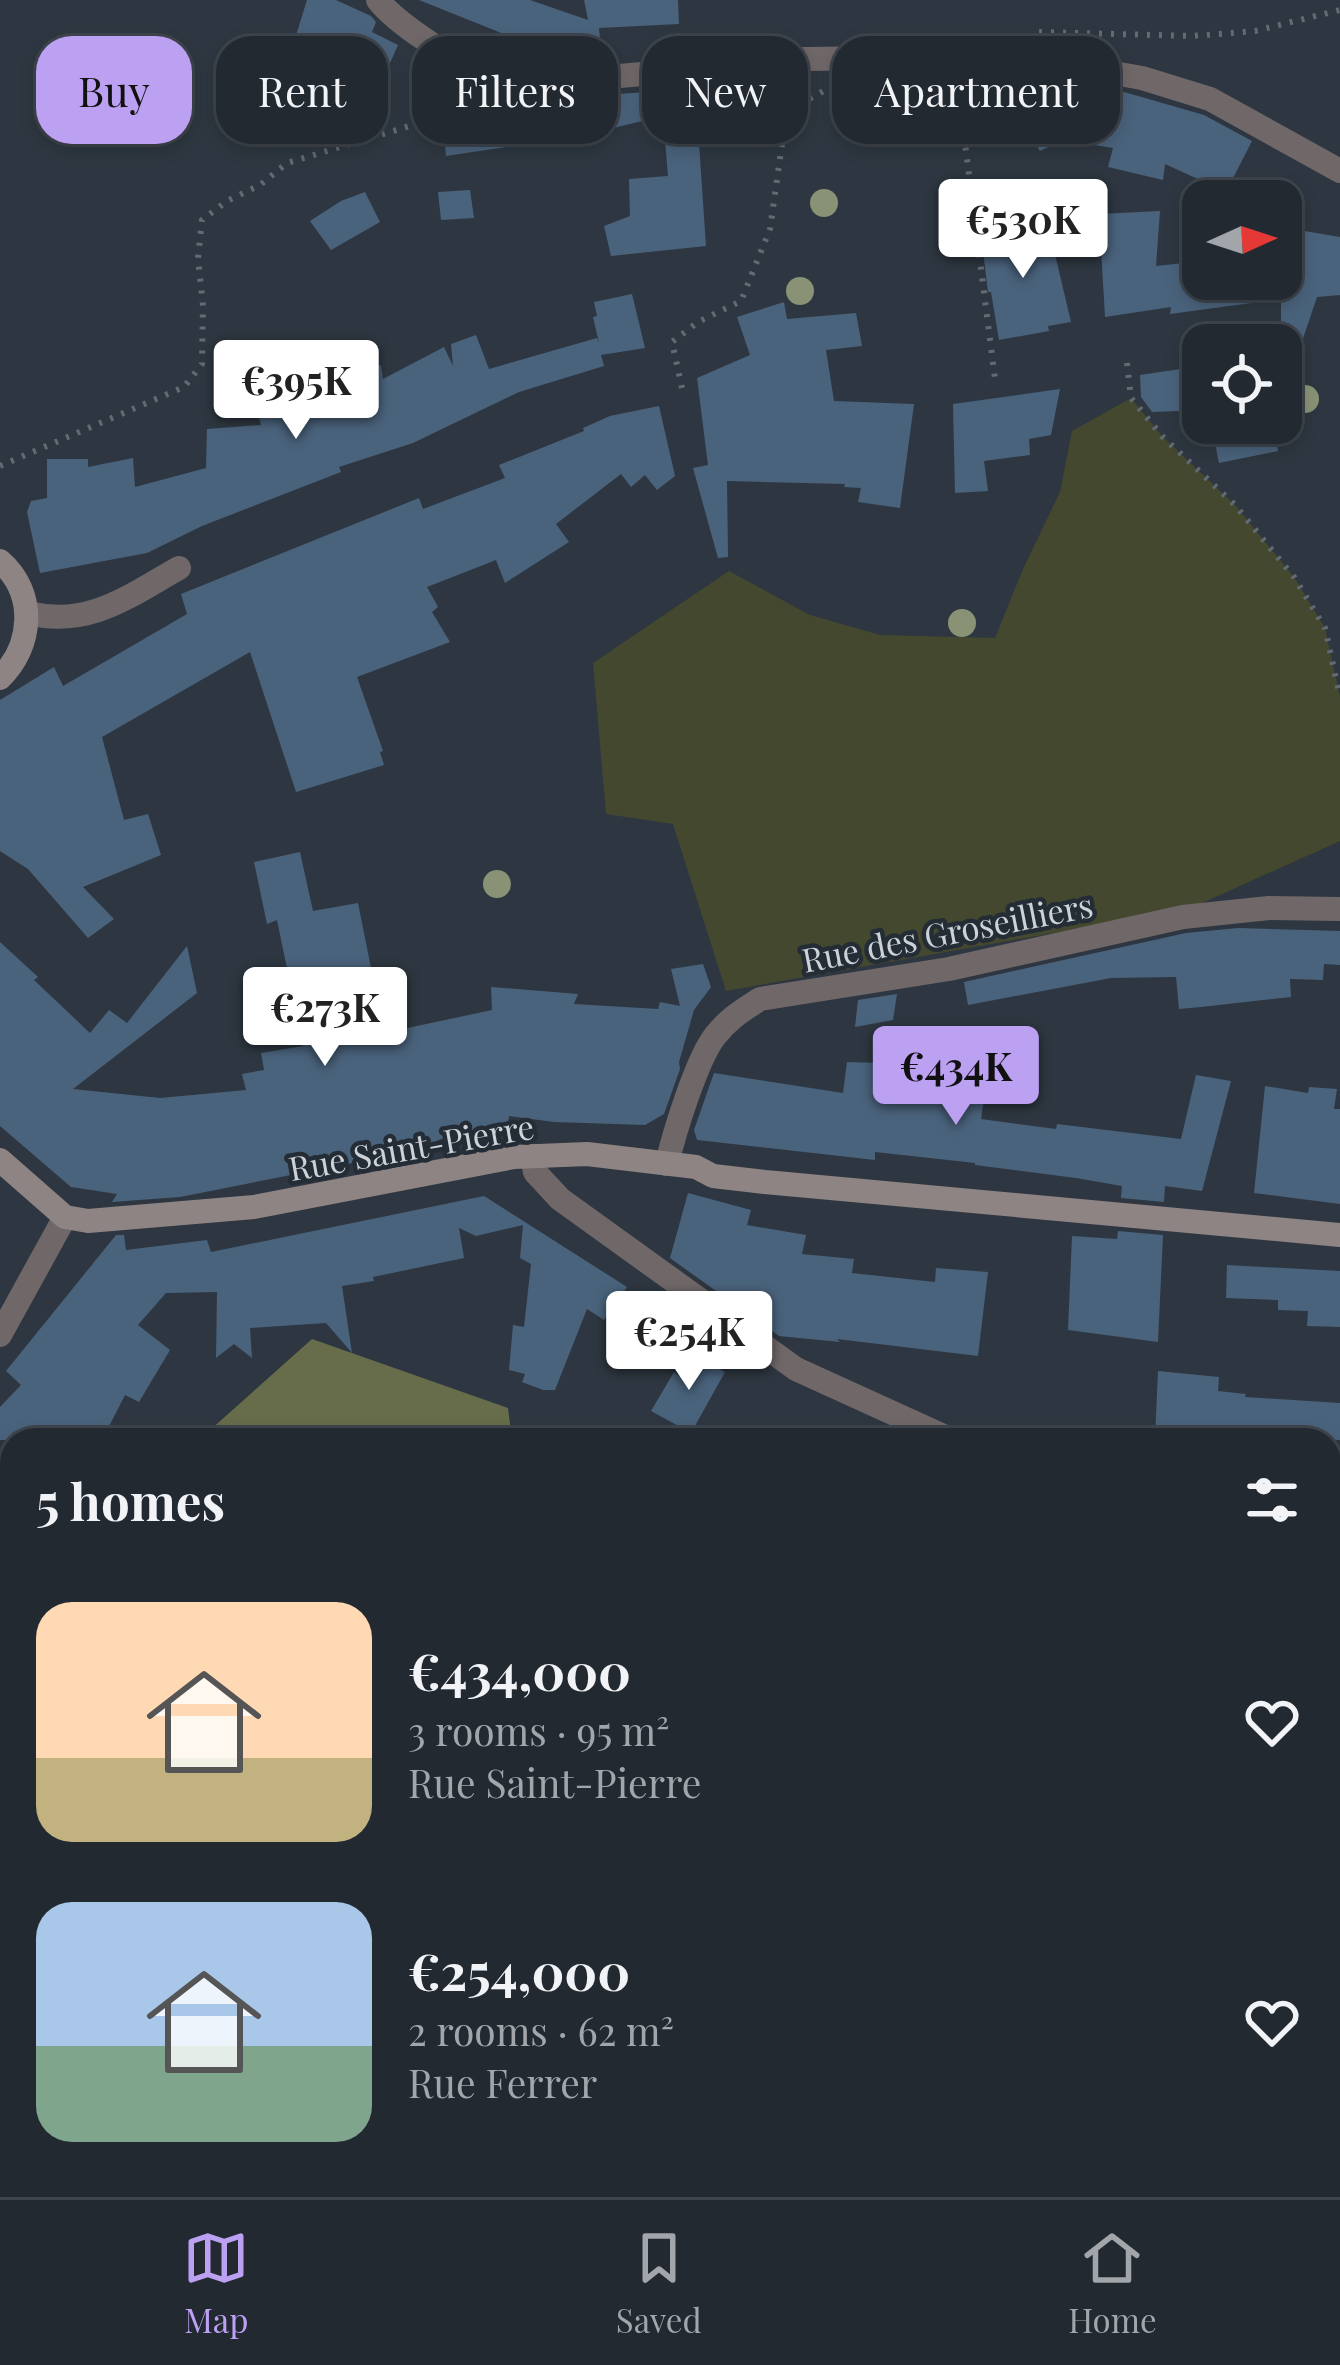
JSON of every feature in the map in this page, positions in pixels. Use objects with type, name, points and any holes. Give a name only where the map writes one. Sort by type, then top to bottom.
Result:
[{"type":"street","points":[[378,0],[423,36]]},
{"type":"street","points":[[618,77],[832,59]]},
{"type":"street","points":[[1120,74],[1210,99],[1340,171]]},
{"type":"street","points":[[0,561],[22,589],[28,613],[26,639],[14,664],[0,678]]},
{"type":"street","points":[[28,613],[64,617],[110,608],[179,568]]},
{"type":"street","name":"Rue des Groseilliers","points":[[667,1164],[675,1131],[712,1040],[734,1016],[760,999],[949,969],[1183,917],[1269,908],[1340,909]]},
{"type":"street","name":"Rue Saint-Pierre","points":[[65,1217],[126,1219],[254,1207],[477,1163],[587,1154],[696,1167],[713,1176],[748,1180],[1340,1235]]},
{"type":"street","points":[[532,1156],[541,1181],[560,1199],[796,1369],[926,1428]]},
{"type":"street","points":[[0,1160],[65,1217],[0,1335]]},
{"type":"path","points":[[1030,36],[1050,30],[1255,31],[1340,10]]},
{"type":"path","points":[[682,388],[672,342],[698,322],[741,301],[770,230],[782,144],[793,108],[829,88]]},
{"type":"path","points":[[0,466],[184,387],[202,364],[198,258],[202,220],[287,163],[412,126]]},
{"type":"path","points":[[964,144],[995,379]]},
{"type":"path","points":[[1127,363],[1131,398],[1162,436],[1235,505],[1294,577],[1325,628],[1340,698]]},
{"type":"green space","points":[[1131,398],[1162,436],[1235,505],[1294,577],[1325,628],[1340,697],[1340,841],[1189,909],[726,991],[673,824],[606,814],[593,663],[729,571],[810,615],[880,635],[995,638],[1060,492],[1072,431]]},
{"type":"green space","points":[[312,1339],[508,1408],[510,1428],[212,1428]]},
{"type":"building","points":[[307,0],[336,0],[371,16],[376,22],[372,32],[380,36],[296,36]]},
{"type":"building","points":[[419,0],[530,0],[588,20],[584,0],[678,0],[679,24],[599,28],[600,36],[509,36]]},
{"type":"building","points":[[388,40],[398,45],[388,68]]},
{"type":"building","points":[[1120,91],[1204,115],[1252,141],[1232,180],[1200,180],[1165,164],[1163,180],[1108,167],[1113,148],[1088,144],[1120,144]]},
{"type":"building","points":[[642,92],[642,121],[618,127],[618,94]]},
{"type":"building","points":[[445,144],[526,144],[446,156]]},
{"type":"building","points":[[665,144],[699,144],[706,246],[611,256],[604,226],[630,216],[629,179],[668,176]]},
{"type":"building","points":[[470,190],[474,218],[441,220],[438,192]]},
{"type":"building","points":[[365,192],[380,222],[331,250],[310,221]]},
{"type":"building","points":[[1160,211],[1156,266],[1182,263],[1182,300],[1274,300],[1105,317],[1099,214]]},
{"type":"building","points":[[1021,221],[1023,240],[1050,233],[1071,322],[999,340],[980,226]]},
{"type":"building","points":[[1302,231],[1340,237],[1340,295],[1317,297],[1302,342],[1302,324],[1281,324],[1281,300],[1302,300]]},
{"type":"building","points":[[632,294],[645,348],[601,355],[604,366],[519,392],[413,443],[339,467],[341,472],[202,526],[147,553],[40,573],[27,512],[31,501],[47,498],[47,459],[88,459],[88,467],[133,458],[135,487],[206,468],[207,429],[261,425],[244,365],[280,355],[286,376],[381,365],[383,379],[444,347],[453,366],[451,344],[476,335],[489,369],[597,338],[599,343],[594,302]]},
{"type":"building","points":[[784,302],[787,319],[856,313],[862,346],[826,350],[834,401],[914,404],[900,508],[858,502],[861,488],[845,484],[727,481],[728,557],[718,558],[693,468],[708,465],[697,378],[750,355],[737,317]]},
{"type":"building","points":[[1182,369],[1182,411],[1152,412],[1141,397],[1140,375]]},
{"type":"building","points":[[1060,389],[1051,435],[1029,439],[1030,455],[984,461],[988,491],[955,493],[953,404]]},
{"type":"building","points":[[659,406],[675,476],[657,490],[645,475],[631,487],[621,474],[556,524],[569,542],[505,583],[496,560],[427,587],[438,607],[432,612],[450,642],[357,677],[384,765],[296,792],[250,652],[102,737],[124,820],[148,814],[161,855],[83,887],[114,919],[88,938],[28,869],[0,851],[0,700],[54,667],[63,686],[187,614],[181,594],[419,498],[423,509],[505,478],[499,465],[610,416]]},
{"type":"building","points":[[1215,444],[1277,444],[1278,451],[1219,463]]},
{"type":"building","points":[[300,852],[313,911],[358,903],[384,1033],[492,1010],[491,987],[578,994],[574,1004],[658,1009],[660,1002],[680,1006],[671,969],[703,964],[711,987],[694,1010],[664,1114],[645,1125],[509,1116],[507,1129],[463,1130],[412,1151],[180,1197],[112,1202],[117,1194],[71,1187],[0,1126],[0,942],[90,1033],[109,1010],[127,1023],[187,946],[197,993],[73,1089],[160,1098],[246,1090],[242,1074],[264,1070],[261,1053],[303,1046],[277,920],[267,924],[254,862]]},
{"type":"building","points":[[1238,928],[1340,931],[1340,965],[1324,964],[1323,980],[1290,979],[1291,997],[1201,1007],[1179,1009],[1176,977],[1111,978],[968,1005],[964,982],[1186,933]]},
{"type":"building","points":[[897,994],[893,1020],[855,1027],[858,1000]]},
{"type":"building","points":[[847,1062],[951,1065],[944,1083],[986,1087],[981,1119],[1181,1139],[1196,1075],[1231,1081],[1202,1191],[1165,1186],[1164,1202],[1121,1198],[1122,1186],[975,1163],[875,1152],[875,1160],[697,1140],[694,1130],[714,1073],[843,1093]]},
{"type":"building","points":[[1265,1086],[1308,1093],[1309,1087],[1337,1089],[1340,1204],[1254,1193]]},
{"type":"building","points":[[688,1193],[751,1210],[747,1225],[806,1235],[802,1254],[854,1259],[852,1273],[935,1282],[936,1268],[988,1272],[978,1356],[779,1336],[670,1258]]},
{"type":"building","points":[[484,1196],[627,1287],[604,1320],[587,1309],[555,1390],[522,1382],[525,1374],[509,1370],[513,1325],[524,1327],[531,1264],[520,1258],[523,1225],[476,1236],[459,1228],[464,1258],[342,1286],[352,1353],[326,1323],[250,1328],[252,1358],[234,1344],[216,1358],[217,1292],[166,1293],[138,1325],[170,1350],[139,1402],[125,1395],[108,1428],[0,1428],[0,1407],[21,1385],[6,1371],[116,1235],[124,1235],[126,1250],[207,1240],[211,1252]]},
{"type":"building","points":[[1118,1231],[1163,1235],[1158,1342],[1068,1330],[1072,1236],[1117,1239]]},
{"type":"building","points":[[1227,1265],[1340,1271],[1340,1327],[1307,1326],[1308,1311],[1278,1310],[1278,1300],[1226,1298]]},
{"type":"building","points":[[691,1353],[725,1372],[694,1428],[682,1428],[651,1411],[674,1372],[679,1376]]},
{"type":"building","points":[[1158,1371],[1219,1377],[1218,1391],[1245,1397],[1340,1403],[1340,1428],[1155,1428]]}]
